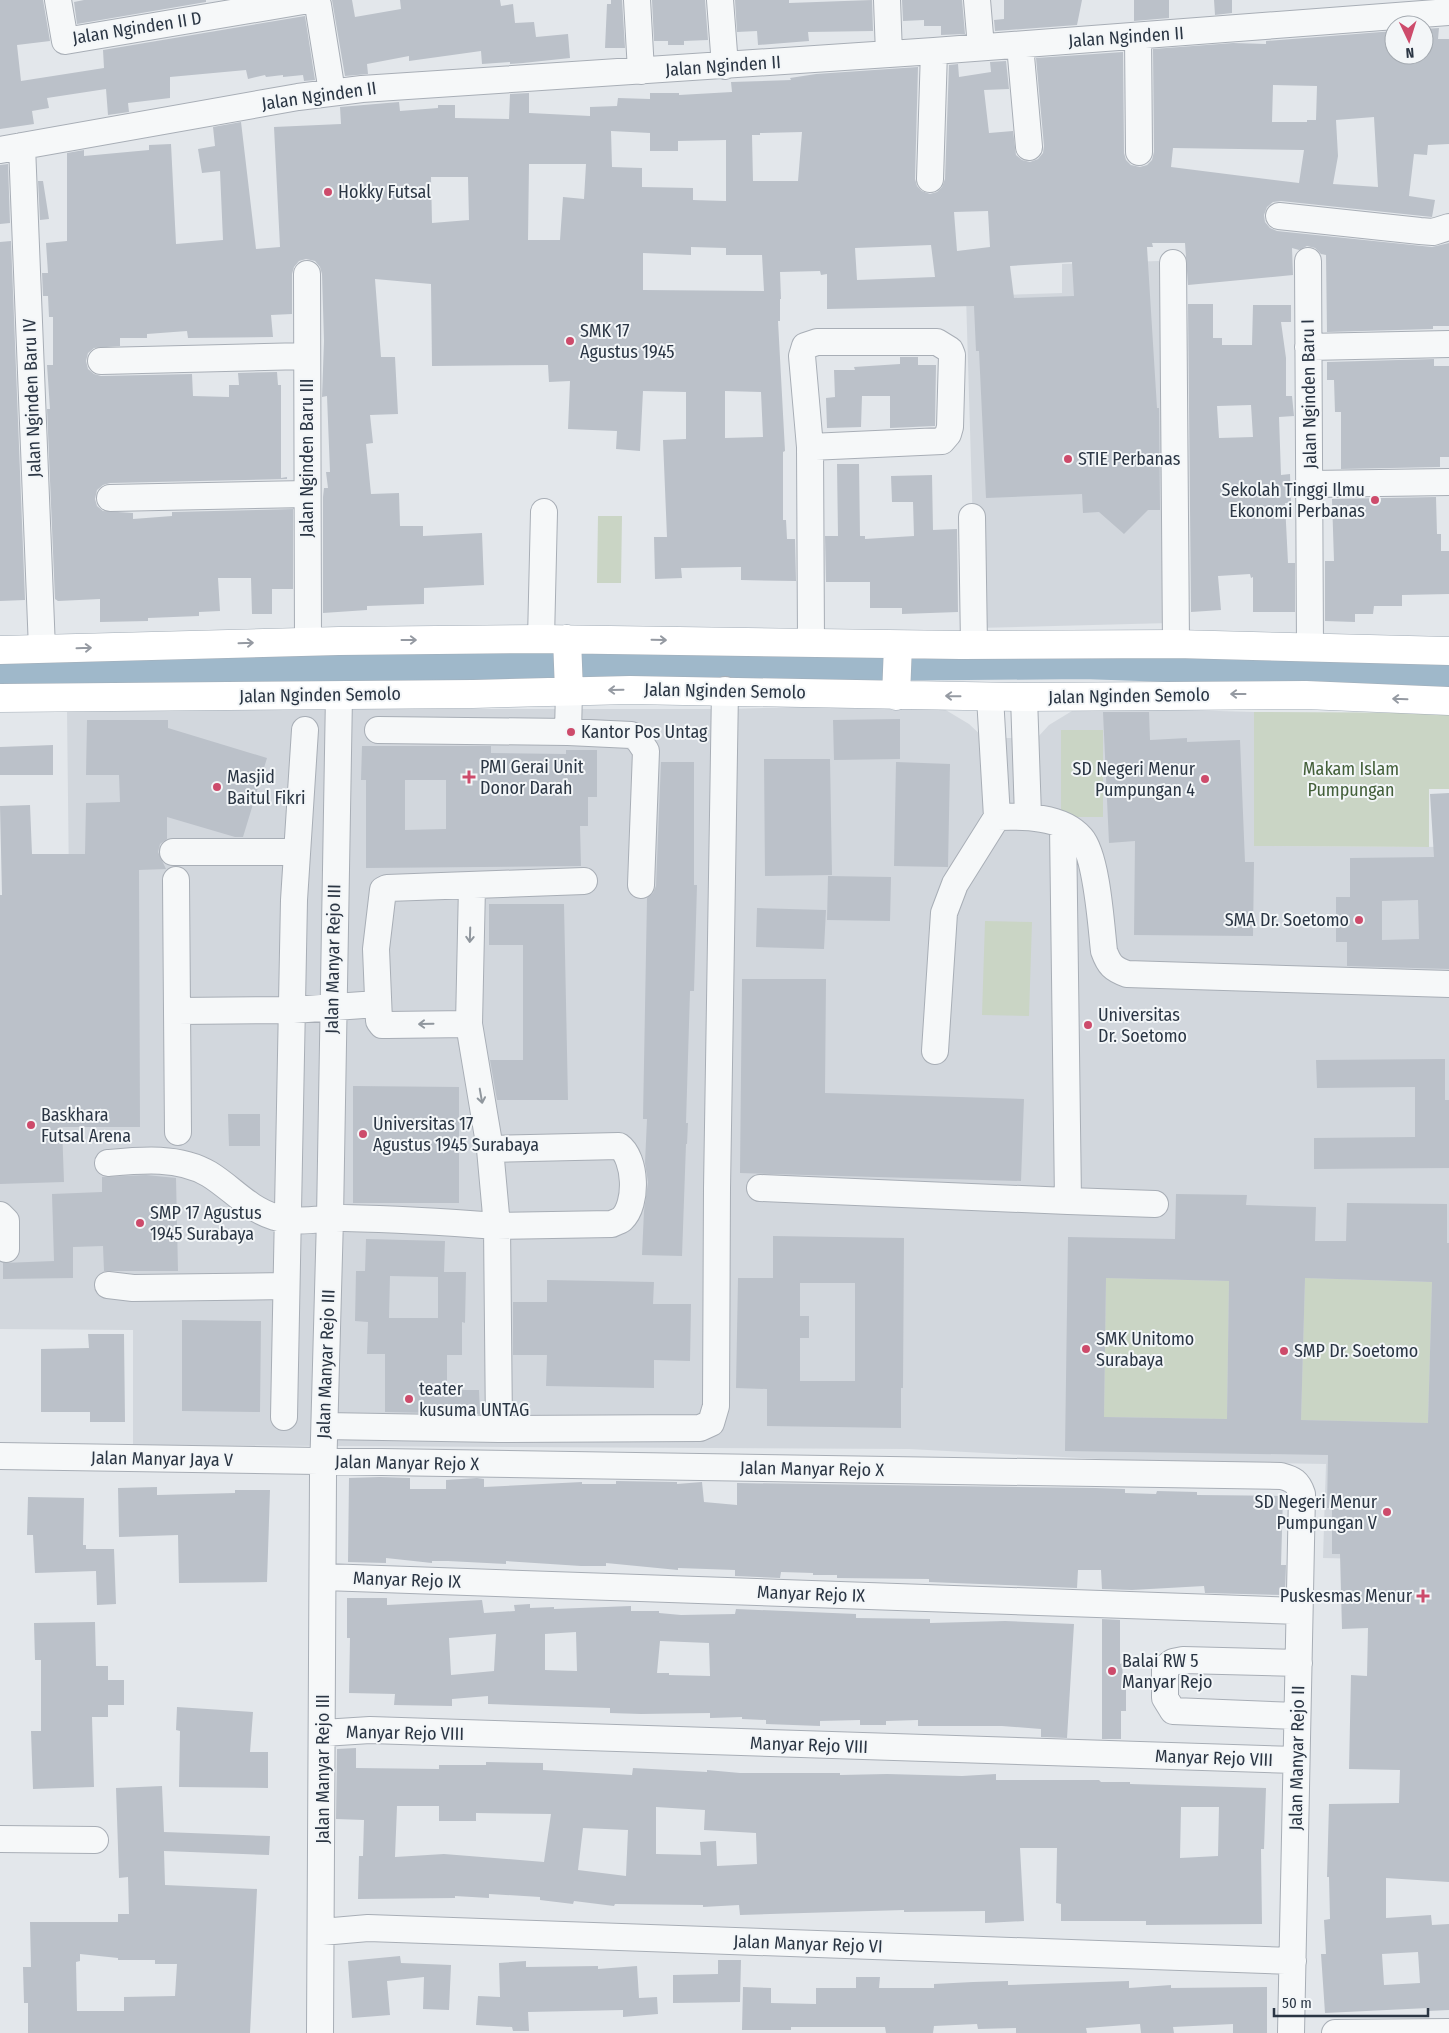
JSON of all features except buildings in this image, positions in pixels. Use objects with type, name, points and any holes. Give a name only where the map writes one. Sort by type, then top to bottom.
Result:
[{"type":"main road","name":"Jalan Nginden Semolo","points":[[0,650],[308,642],[562,660],[725,690],[897,668],[974,645],[1176,644],[1449,651]]},
{"type":"main road","name":"Jalan Nginden Semolo","points":[[0,698],[473,694],[562,660],[811,642],[990,697],[1288,695],[1449,701]]},
{"type":"street","name":"Jalan Nginden II D","points":[[58,0],[65,41],[309,0]]},
{"type":"street","points":[[313,0],[318,5],[332,92]]},
{"type":"street","points":[[637,0],[641,71]]},
{"type":"street","points":[[720,0],[725,66]]},
{"type":"street","points":[[887,0],[889,54]]},
{"type":"street","points":[[977,0],[981,47]]},
{"type":"street","name":"Jalan Nginden II","points":[[11,148],[332,92],[1138,36],[1308,11],[1449,12]]},
{"type":"street","points":[[1138,36],[1139,152]]},
{"type":"street","points":[[1020,45],[1029,147]]},
{"type":"street","points":[[930,179],[934,51]]},
{"type":"street","name":"Jalan Nginden Baru IV","points":[[11,148],[42,649]]},
{"type":"street","points":[[1278,216],[1433,232],[1449,227]]},
{"type":"street","name":"Jalan Nginden Baru I","points":[[1308,261],[1311,484],[1310,647]]},
{"type":"street","points":[[1173,263],[1176,644]]},
{"type":"street","name":"Jalan Nginden Baru III","points":[[307,274],[308,642]]},
{"type":"street","points":[[810,448],[942,441],[948,434],[950,427],[950,350],[937,342],[818,342],[805,346],[802,356],[810,448],[811,642]]},
{"type":"street","points":[[1308,347],[1449,344]]},
{"type":"street","points":[[101,361],[306,356]]},
{"type":"street","points":[[1311,484],[1449,482]]},
{"type":"street","points":[[110,498],[307,494]]},
{"type":"street","points":[[544,512],[562,660],[568,732]]},
{"type":"street","points":[[972,516],[974,645]]},
{"type":"street","points":[[325,1426],[499,1429],[700,1428],[711,1423],[716,1406],[716,1189],[725,690]]},
{"type":"street","points":[[473,694],[477,732]]},
{"type":"street","name":"Jalan Manyar Rejo III","points":[[320,2033],[324,1461],[332,1130],[332,1008],[339,695]]},
{"type":"street","points":[[935,1051],[944,913],[954,884],[997,817],[990,697]]},
{"type":"street","points":[[1024,697],[1028,816]]},
{"type":"street","points":[[284,1418],[294,900],[305,730]]},
{"type":"street","points":[[378,730],[568,732],[631,736],[643,744],[646,751],[641,885]]},
{"type":"street","points":[[300,787],[336,788]]},
{"type":"street","points":[[997,817],[1028,816],[1063,826],[1081,838],[1090,855],[1104,951],[1108,963],[1115,970],[1126,974],[1449,984]]},
{"type":"street","points":[[1063,826],[1068,1201]]},
{"type":"street","points":[[173,852],[297,852]]},
{"type":"street","points":[[176,880],[178,1132]]},
{"type":"street","points":[[469,1024],[382,1025],[377,1004],[376,949],[383,890],[584,882]]},
{"type":"street","points":[[472,886],[469,1024],[490,1149],[497,1226],[499,1429]]},
{"type":"street","points":[[294,900],[334,898]]},
{"type":"street","points":[[177,1011],[293,1010],[377,1004]]},
{"type":"street","points":[[290,1132],[332,1130]]},
{"type":"street","points":[[108,1163],[163,1160],[184,1165],[208,1173],[240,1200],[259,1210],[287,1220],[330,1218],[435,1221],[497,1226],[599,1225],[622,1220],[628,1212],[631,1200],[631,1168],[626,1151],[618,1146],[490,1149]]},
{"type":"street","points":[[760,1188],[1155,1204]]},
{"type":"street","points":[[0,1215],[6,1221],[6,1249]]},
{"type":"street","points":[[108,1285],[133,1288],[286,1286]]},
{"type":"street","name":"Jalan Manyar Jaya V","points":[[0,1456],[324,1461]]},
{"type":"street","name":"Jalan Manyar Rejo X","points":[[324,1461],[1281,1476],[1292,1479],[1299,1484]]},
{"type":"street","name":"Jalan Manyar Rejo II","points":[[1291,2033],[1302,1494],[1299,1484]]},
{"type":"street","name":"Manyar Rejo IX","points":[[324,1577],[1299,1611]]},
{"type":"street","points":[[1297,1716],[1173,1711],[1165,1698],[1166,1668],[1173,1662],[1183,1660],[1299,1663]]},
{"type":"street","name":"Manyar Rejo VIII","points":[[323,1733],[380,1731],[1296,1760]]},
{"type":"street","points":[[0,1839],[95,1840]]},
{"type":"street","name":"Jalan Manyar Rejo VI","points":[[322,1932],[378,1929],[1293,1961]]},
{"type":"street","points":[[1335,2033],[1449,2032]]},
{"type":"shaded area","name":"STIE Perbanas","points":[[1159,261],[1170,623],[976,628],[966,296],[1062,293],[1062,264]]},
{"type":"shaded area","points":[[934,703],[969,724],[984,738],[1037,738],[1049,725],[1072,711],[1149,709],[1254,712],[1254,846],[1449,847],[1449,1561],[1323,1558],[1326,1464],[1119,1460],[909,1449],[133,1445],[133,1330],[0,1329],[0,1064],[71,1064],[67,709],[730,709]]},
{"type":"green space","points":[[598,516],[622,516],[621,583],[597,583]]},
{"type":"green space","name":"Makam Islam Pumpungan","points":[[1254,712],[1449,713],[1449,789],[1429,789],[1429,847],[1254,846]]},
{"type":"green space","points":[[1061,730],[1103,730],[1103,817],[1061,817]]},
{"type":"green space","points":[[985,921],[1032,922],[1029,1016],[982,1015]]},
{"type":"green space","points":[[1106,1278],[1229,1281],[1227,1419],[1104,1417]]},
{"type":"green space","points":[[1305,1278],[1432,1282],[1428,1423],[1301,1420]]},
{"type":"waterway","points":[[0,669],[168,669],[549,660],[760,663],[1084,660],[1449,673]]},
{"type":"place","name":"Hokky Futsal","points":[[328,192]]},
{"type":"place","name":"SMK 17 Agustus 1945","points":[[570,341]]},
{"type":"place","name":"STIE Perbanas","points":[[1068,459]]},
{"type":"place","name":"Sekolah Tinggi Ilmu Ekonomi Perbanas","points":[[1375,500]]},
{"type":"place","name":"Kantor Pos Untag","points":[[571,732]]},
{"type":"place","name":"PMI Gerai Unit Donor Darah","points":[[469,777]]},
{"type":"place","name":"SD Negeri Menur Pumpungan 4","points":[[1205,779]]},
{"type":"place","name":"Masjid Baitul Fikri","points":[[217,787]]},
{"type":"place","name":"SMA Dr. Soetomo","points":[[1359,920]]},
{"type":"place","name":"Universitas Dr. Soetomo","points":[[1088,1025]]},
{"type":"place","name":"Baskhara Futsal Arena","points":[[31,1125]]},
{"type":"place","name":"Universitas 17 Agustus 1945 Surabaya","points":[[363,1134]]},
{"type":"place","name":"SMP 17 Agustus 1945 Surabaya","points":[[140,1223]]},
{"type":"place","name":"SMK Unitomo Surabaya","points":[[1086,1349]]},
{"type":"place","name":"SMP Dr. Soetomo","points":[[1284,1351]]},
{"type":"place","name":"teater kusuma UNTAG","points":[[409,1399]]},
{"type":"place","name":"SD Negeri Menur Pumpungan V","points":[[1387,1512]]},
{"type":"place","name":"Puskesmas Menur","points":[[1423,1596]]},
{"type":"place","name":"Balai RW 5 Manyar Rejo","points":[[1112,1671]]}]
